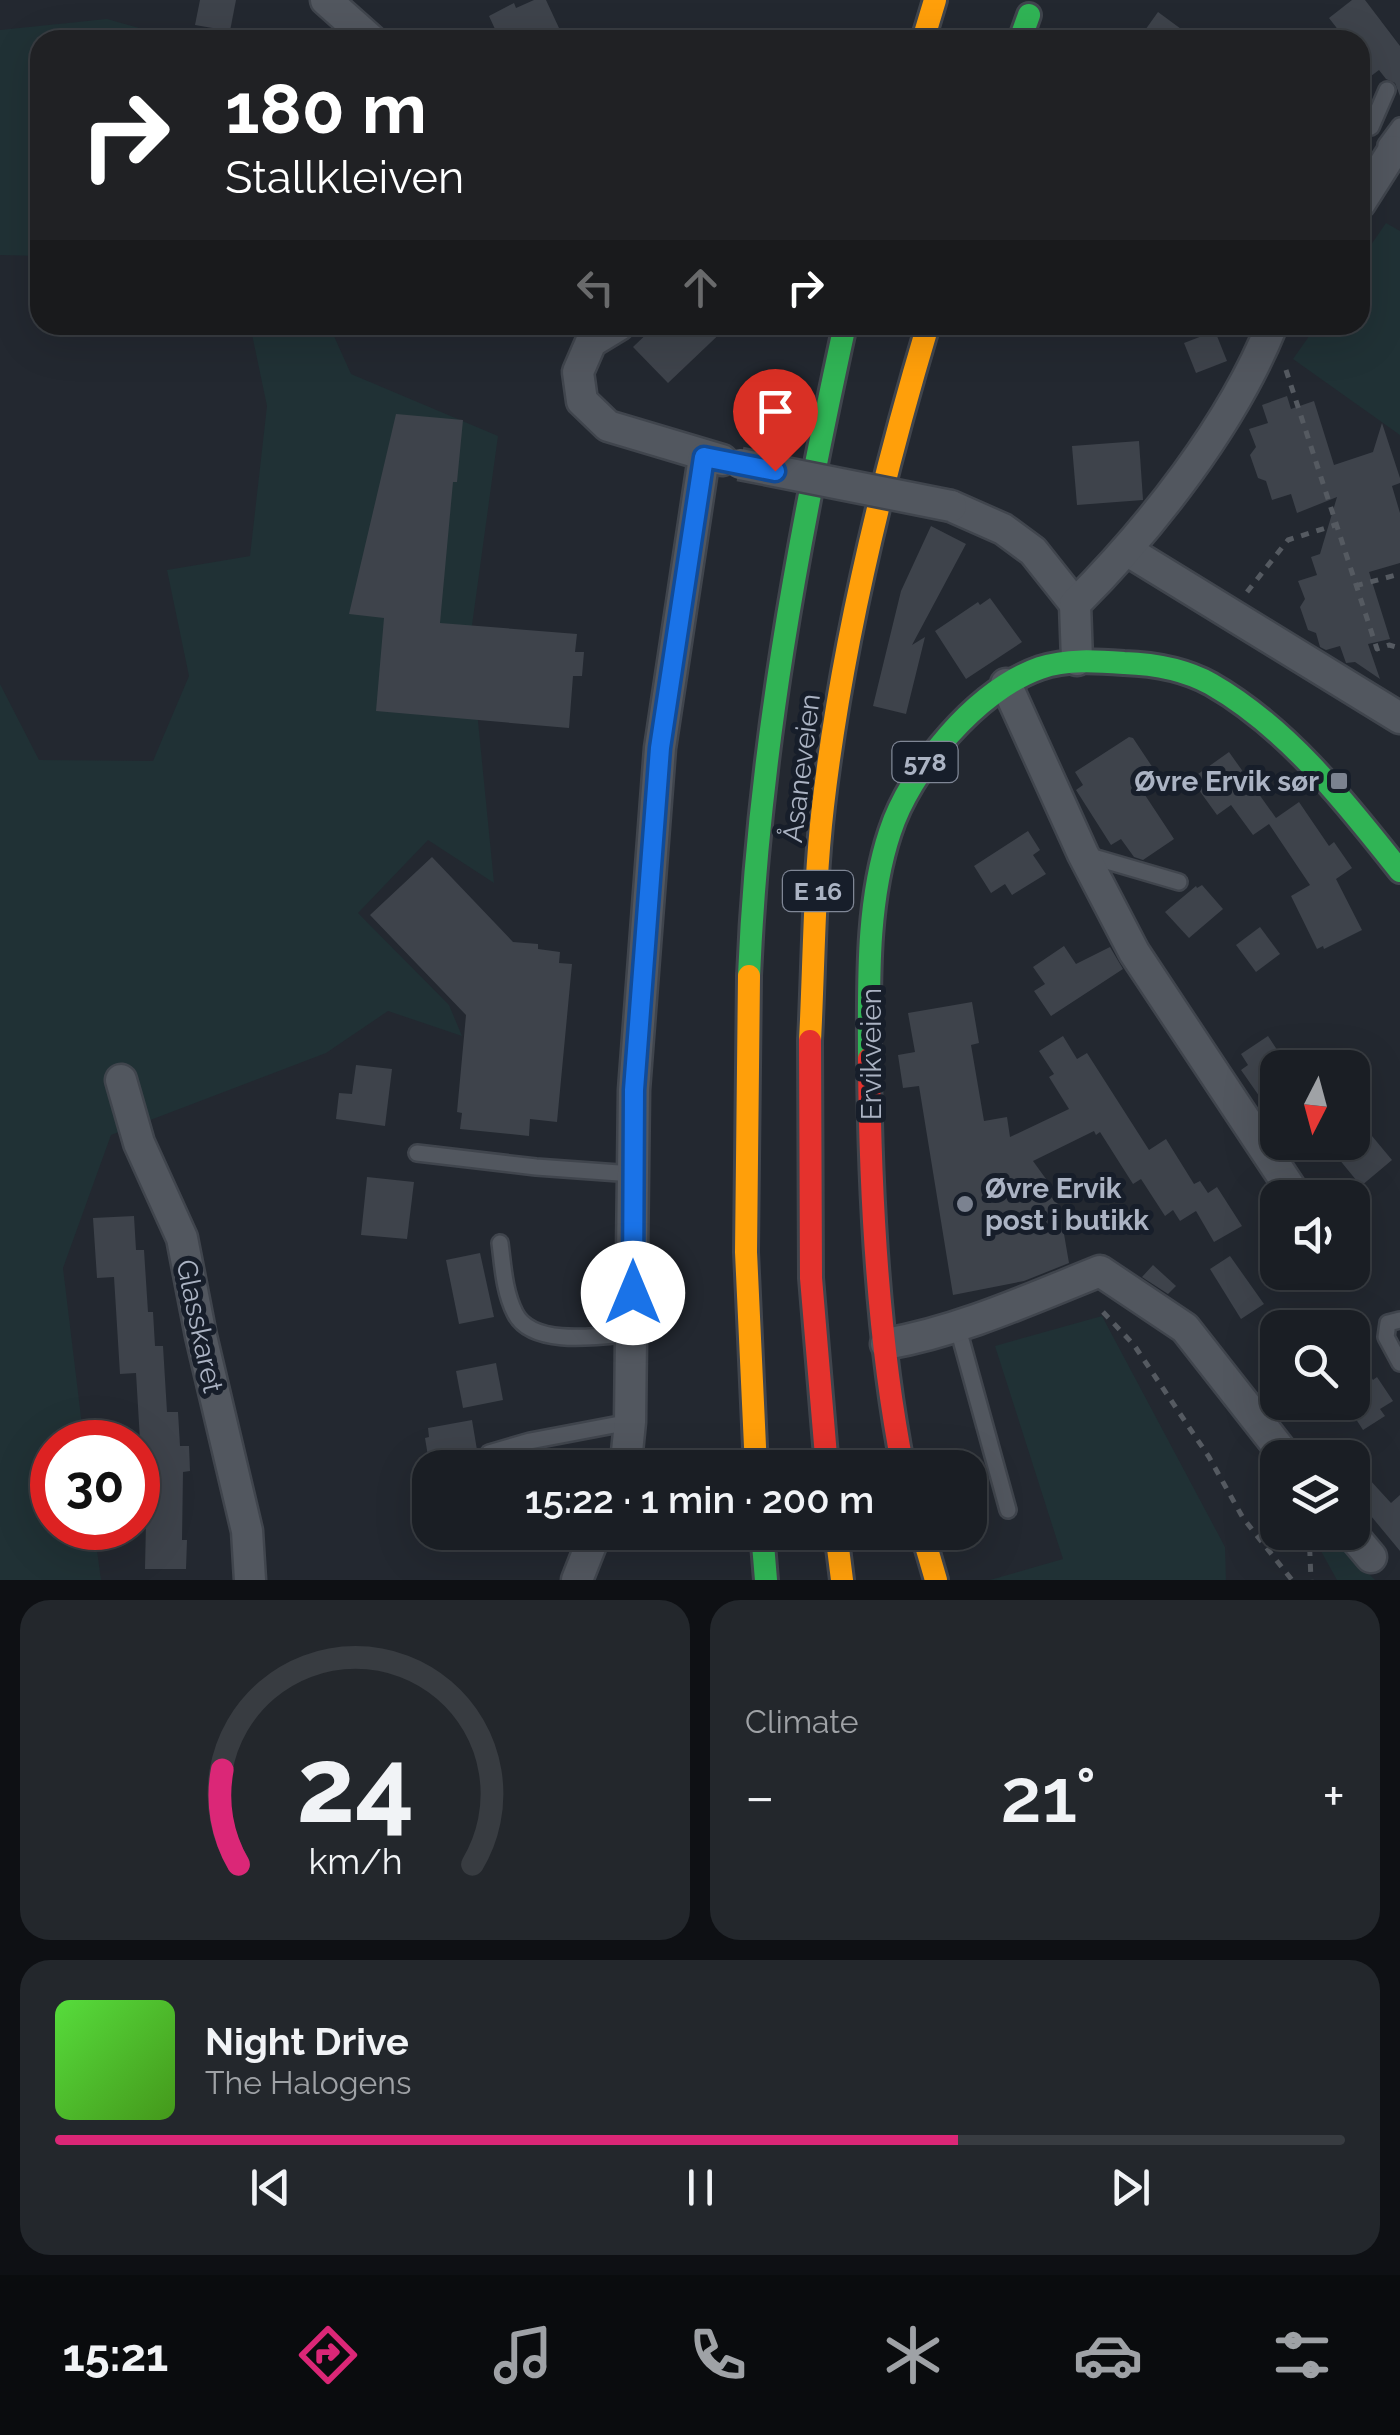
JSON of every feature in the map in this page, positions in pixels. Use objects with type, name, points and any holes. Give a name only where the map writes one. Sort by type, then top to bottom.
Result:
[{"type":"main road","points":[[925,30],[935,0]]},
{"type":"main road","points":[[1024,30],[1029,15]]},
{"type":"main road","name":"Åsaneveien","points":[[755,1450],[746,1277],[745,1069],[750,937],[761,802],[781,649],[843,335]]},
{"type":"main road","name":"Åsaneveien","points":[[825,1450],[811,1278],[808,1071],[823,808],[844,670],[890,453],[925,335]]},
{"type":"main road","name":"Ervikveien","points":[[902,1450],[900,1342],[874,1224],[868,1072],[872,948],[879,878],[889,832],[920,768],[1006,684],[1042,665],[1077,660],[1180,670],[1234,698],[1293,750],[1360,820],[1400,871]]},
{"type":"main road","points":[[764,1550],[766,1580]]},
{"type":"main road","points":[[838,1550],[842,1580]]},
{"type":"main road","points":[[927,1550],[936,1580]]},
{"type":"street","points":[[326,0],[360,30]]},
{"type":"street","points":[[1370,184],[1393,141]]},
{"type":"street","points":[[603,335],[591,342],[578,372],[582,401],[608,426],[704,457],[951,506],[1004,529],[1033,551],[1075,604],[1077,660]]},
{"type":"street","points":[[1075,604],[1128,551],[1235,403],[1254,371],[1268,335]]},
{"type":"street","points":[[628,1450],[634,1090],[660,748],[704,457]]},
{"type":"street","points":[[1128,551],[1400,718]]},
{"type":"street","points":[[1006,684],[1083,854],[1134,952],[1284,1180]]},
{"type":"street","name":"Glasskaret","points":[[121,1080],[140,1143],[182,1238],[247,1532],[250,1580]]},
{"type":"street","points":[[900,1342],[957,1325],[1100,1271],[1185,1328],[1273,1440]]},
{"type":"street","points":[[577,1580],[589,1550]]},
{"type":"street","points":[[1365,1550],[1371,1557]]},
{"type":"lane","points":[[1370,127],[1387,90]]},
{"type":"lane","points":[[1083,854],[1179,882]]},
{"type":"lane","points":[[416,1153],[633,1174]]},
{"type":"lane","points":[[500,1244],[507,1290],[516,1316],[524,1324],[574,1338],[633,1332]]},
{"type":"lane","points":[[1400,1320],[1388,1323],[1386,1337],[1400,1364]]},
{"type":"lane","points":[[957,1325],[1008,1510]]},
{"type":"lane","points":[[500,1450],[630,1422]]},
{"type":"path","points":[[1270,335],[1285,367],[1376,649],[1400,647]]},
{"type":"path","points":[[1264,567],[1288,540],[1334,525]]},
{"type":"path","points":[[1355,586],[1400,574]]},
{"type":"path","points":[[1098,1308],[1134,1345],[1208,1456],[1243,1518],[1292,1580]]},
{"type":"path","points":[[1309,1550],[1310,1580]]},
{"type":"shaded area","points":[[107,19],[146,30],[30,30],[30,256],[0,255],[0,30]]},
{"type":"shaded area","points":[[1386,223],[1400,231],[1400,435],[1293,359],[1310,335],[1370,335],[1370,246]]},
{"type":"shaded area","points":[[252,335],[333,335],[351,374],[498,436],[470,640],[494,883],[428,840],[358,913],[449,1005],[462,1036],[388,1011],[326,1053],[111,1135],[63,1268],[81,1420],[30,1420],[30,1550],[97,1550],[101,1580],[0,1580],[0,684],[39,760],[153,761],[189,676],[167,570],[250,556],[267,406]]},
{"type":"shaded area","points":[[1102,1316],[1225,1547],[1226,1580],[990,1580],[1063,1559],[995,1346]]},
{"type":"shaded area","points":[[1320,1550],[1344,1550],[1375,1580],[1337,1580]]},
{"type":"building","points":[[200,0],[236,0],[230,30],[195,25]]},
{"type":"building","points":[[534,0],[546,0],[559,28],[495,30],[489,16],[514,3],[516,8]]},
{"type":"building","points":[[1352,0],[1365,0],[1400,46],[1400,96],[1395,83],[1379,70],[1370,75],[1370,30],[1338,30],[1329,18]]},
{"type":"building","points":[[1158,12],[1182,30],[1145,30]]},
{"type":"building","points":[[646,335],[718,335],[668,383],[633,347]]},
{"type":"building","points":[[1217,335],[1227,361],[1196,373],[1184,343]]},
{"type":"building","points":[[1287,396],[1291,409],[1314,401],[1334,465],[1373,452],[1382,423],[1400,478],[1400,483],[1392,486],[1400,513],[1400,563],[1369,572],[1390,639],[1368,644],[1380,679],[1355,662],[1346,663],[1340,646],[1326,650],[1320,647],[1316,633],[1308,630],[1300,607],[1305,599],[1298,581],[1317,575],[1311,557],[1320,554],[1337,497],[1297,513],[1291,494],[1272,500],[1250,455],[1256,447],[1249,429],[1268,423],[1262,405]]},
{"type":"building","points":[[396,414],[463,420],[440,623],[577,634],[575,652],[584,652],[582,676],[573,676],[569,728],[376,711],[384,618],[349,614]]},
{"type":"building","points":[[1139,441],[1143,500],[1077,505],[1072,446]]},
{"type":"building","points":[[931,526],[966,544],[912,645],[925,637],[906,714],[873,706],[901,591]]},
{"type":"building","points":[[990,598],[1022,642],[966,679],[935,631]]},
{"type":"building","points":[[1129,737],[1161,780],[1143,792],[1174,839],[1143,860],[1134,857],[1121,839],[1111,845],[1076,790],[1083,785],[1075,772]]},
{"type":"building","points":[[1229,752],[1276,818],[1299,802],[1329,846],[1334,842],[1352,868],[1336,879],[1362,930],[1317,949],[1291,896],[1310,885],[1269,824],[1253,835],[1231,805],[1217,815],[1191,779]]},
{"type":"building","points":[[1028,831],[1040,850],[1033,855],[1046,874],[1012,895],[1005,884],[991,893],[974,866]]},
{"type":"building","points":[[432,857],[513,942],[538,944],[538,949],[560,952],[559,963],[572,964],[557,1122],[530,1119],[529,1136],[460,1129],[462,1113],[457,1112],[466,1015],[370,915]]},
{"type":"building","points":[[1202,885],[1223,909],[1189,938],[1165,912]]},
{"type":"building","points":[[1260,927],[1280,954],[1256,972],[1236,945]]},
{"type":"building","points":[[1064,946],[1076,964],[1110,947],[1123,969],[1051,1016],[1034,991],[1045,984],[1033,967]]},
{"type":"building","points":[[972,1002],[979,1043],[971,1045],[984,1121],[1007,1117],[1010,1137],[1069,1109],[1049,1077],[1054,1074],[1039,1051],[1063,1036],[1077,1059],[1087,1053],[1149,1150],[1166,1139],[1194,1184],[1200,1181],[1208,1193],[1217,1187],[1242,1226],[1214,1242],[1196,1211],[1180,1221],[1173,1210],[1165,1216],[1141,1179],[1133,1184],[1100,1132],[1096,1135],[1094,1131],[1033,1161],[1046,1179],[1049,1195],[1059,1205],[1069,1263],[1024,1281],[953,1295],[919,1086],[903,1088],[898,1055],[915,1052],[908,1013]]},
{"type":"building","points":[[1268,1036],[1277,1050],[1260,1050],[1260,1097],[1241,1070],[1248,1065],[1241,1054]]},
{"type":"building","points":[[356,1065],[392,1069],[385,1126],[336,1119],[339,1093],[352,1094]]},
{"type":"building","points":[[1370,1134],[1392,1160],[1368,1180],[1356,1180],[1340,1160],[1370,1160]]},
{"type":"building","points":[[367,1177],[414,1182],[407,1239],[361,1235]]},
{"type":"building","points":[[134,1216],[136,1250],[144,1250],[148,1312],[153,1312],[155,1346],[163,1346],[167,1412],[178,1412],[180,1446],[189,1446],[190,1471],[183,1472],[182,1540],[187,1540],[186,1569],[145,1569],[145,1550],[160,1550],[160,1420],[139,1420],[136,1373],[120,1374],[114,1277],[97,1278],[93,1218]]},
{"type":"building","points":[[480,1253],[494,1317],[459,1324],[446,1260]]},
{"type":"building","points":[[1230,1256],[1264,1304],[1241,1319],[1210,1269]]},
{"type":"building","points":[[1153,1265],[1176,1286],[1168,1294],[1142,1277]]},
{"type":"building","points":[[496,1363],[503,1400],[463,1408],[456,1371]]},
{"type":"building","points":[[1370,1375],[1373,1380],[1377,1377],[1393,1401],[1380,1409],[1385,1416],[1363,1430],[1357,1420],[1370,1420]]},
{"type":"building","points":[[472,1420],[477,1450],[427,1450],[428,1428]]},
{"type":"building","points":[[1370,1480],[1391,1503],[1400,1495],[1400,1551],[1370,1515]]},
{"type":"traffic: fast","points":[[1024,30],[1029,15]]},
{"type":"traffic: fast","points":[[749,976],[771,730],[796,567],[843,335]]},
{"type":"traffic: fast","points":[[869,1059],[873,916],[882,859],[900,808],[930,759],[970,713],[1016,679],[1040,668],[1082,661],[1146,665],[1180,671],[1211,684],[1265,722],[1314,768],[1400,871]]},
{"type":"traffic: fast","points":[[764,1550],[766,1580]]},
{"type":"traffic: slow","points":[[926,30],[935,0]]},
{"type":"traffic: slow","points":[[810,1041],[820,835],[831,745],[879,503],[925,335]]},
{"type":"traffic: slow","points":[[749,976],[746,1252],[755,1450]]},
{"type":"traffic: slow","points":[[838,1550],[842,1580]]},
{"type":"traffic: slow","points":[[927,1550],[936,1580]]},
{"type":"traffic: jam","points":[[810,1041],[811,1278],[825,1450]]},
{"type":"traffic: jam","points":[[869,1059],[877,1265],[900,1450]]},
{"type":"place","name":"Øvre Ervik sør","points":[[1339,781]]},
{"type":"place","name":"Øvre Ervik post i butikk","points":[[965,1204]]},
{"type":"route","points":[[633,1293],[634,1090],[660,748],[704,457],[775,471]]}]
